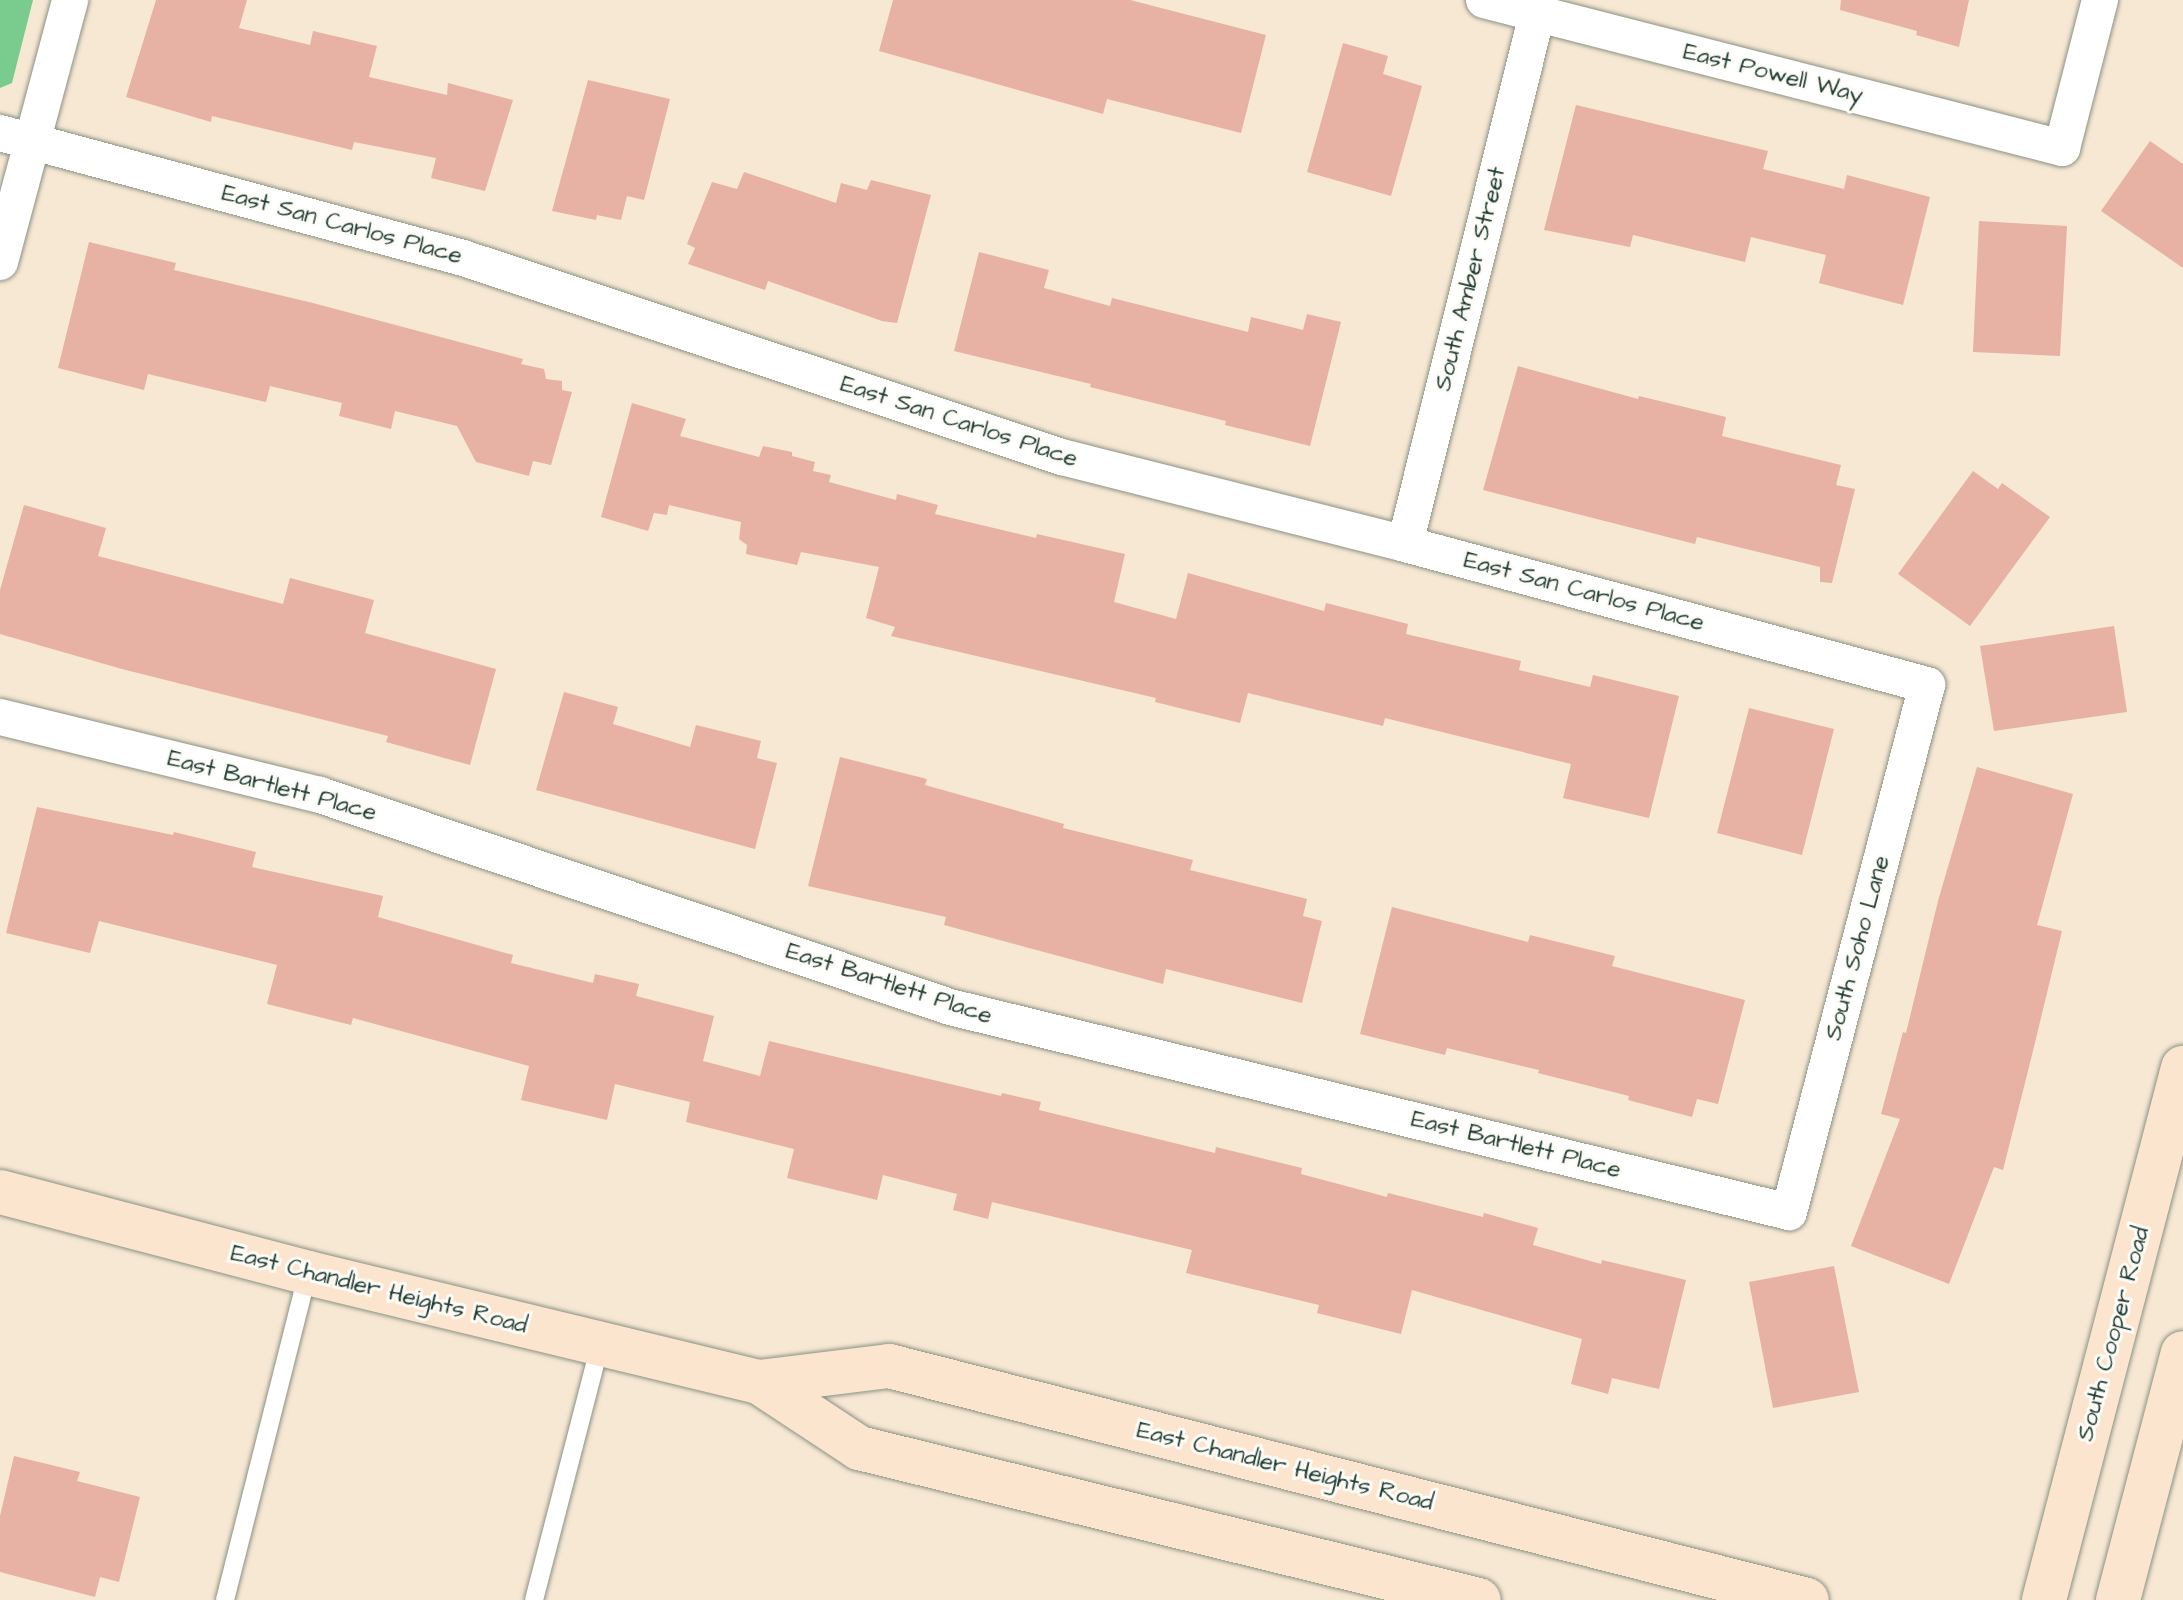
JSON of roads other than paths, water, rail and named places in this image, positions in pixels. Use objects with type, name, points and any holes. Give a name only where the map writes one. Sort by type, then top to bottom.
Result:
[{"type":"main road","name":"South Cooper Road","points":[[2044,1600],[2183,1068]]},
{"type":"main road","name":"East Chandler Heights Road","points":[[0,1192],[308,1273],[759,1382],[889,1366],[1807,1600]]},
{"type":"main road","points":[[2118,1600],[2183,1353]]},
{"type":"main road","name":"East Chandler Heights Road","points":[[759,1382],[859,1448],[1479,1600]]},
{"type":"street","points":[[0,262],[16,138],[70,0]]},
{"type":"street","name":"East Powell Way","points":[[1484,0],[2062,148],[2100,0]]},
{"type":"street","name":"South Amber Street","points":[[1405,544],[1537,14]]},
{"type":"street","name":"East San Carlos Place","points":[[16,138],[463,258],[1062,457],[1405,544],[1927,685]]},
{"type":"street","name":"South Soho Lane","points":[[1789,1212],[1927,685]]},
{"type":"street","name":"East Bartlett Place","points":[[0,717],[320,795],[950,1007],[1789,1212]]},
{"type":"lane","points":[[225,1600],[308,1273]]},
{"type":"lane","points":[[534,1600],[600,1345]]}]
